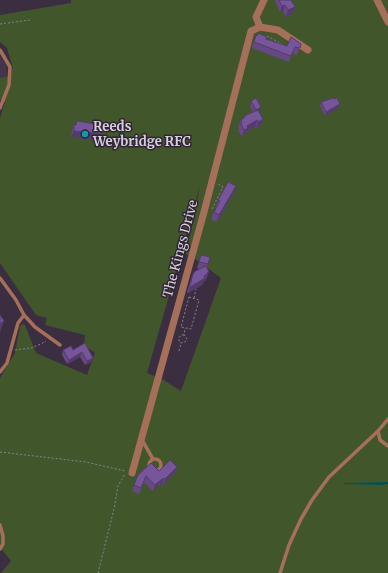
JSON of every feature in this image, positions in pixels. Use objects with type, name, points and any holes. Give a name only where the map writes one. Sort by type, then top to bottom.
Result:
[{"type":"street","name":"The Kings Drive","points":[[132,473],[204,212],[251,31],[264,0]]},
{"type":"street","points":[[376,0],[388,22]]},
{"type":"street","points":[[256,17],[263,27]]},
{"type":"street","points":[[251,31],[263,27],[278,30],[308,50]]},
{"type":"lane","points":[[0,50],[10,67],[9,85],[0,108]]},
{"type":"lane","points":[[0,278],[16,300],[24,315],[35,327],[60,345]]},
{"type":"lane","points":[[0,372],[7,363],[18,322],[24,315]]},
{"type":"lane","points":[[280,573],[289,545],[312,500],[329,477],[378,431],[388,419]]},
{"type":"lane","points":[[378,431],[380,440],[388,446]]},
{"type":"lane","points":[[142,440],[153,459]]},
{"type":"lane","points":[[0,525],[3,536],[3,544],[0,550]]},
{"type":"path","points":[[0,24],[30,20]]},
{"type":"path","points":[[263,27],[267,37],[282,44]]},
{"type":"path","points":[[204,212],[210,213],[223,188],[212,181]]},
{"type":"path","points":[[194,298],[196,289]]},
{"type":"path","points":[[189,297],[194,298],[199,300],[191,329],[181,327],[189,297]]},
{"type":"path","points":[[181,343],[187,340],[186,336],[184,335],[185,328]]},
{"type":"path","points":[[179,352],[181,343],[178,338],[180,335],[184,335]]},
{"type":"path","points":[[11,350],[31,348],[50,338]]},
{"type":"path","points":[[0,452],[86,462],[127,472],[118,486],[114,509],[98,573]]},
{"type":"shaded area","points":[[71,0],[388,0],[388,573],[1,573],[11,561],[0,547],[0,378],[15,353],[20,327],[22,324],[25,325],[36,353],[87,375],[95,353],[84,345],[85,335],[45,325],[47,318],[36,315],[0,263],[0,118],[5,102],[0,100],[0,78],[7,77],[13,68],[7,48],[0,42],[0,15],[71,3]],"holes":[[[200,186],[186,254],[194,258],[221,278],[181,391],[162,379],[147,373]]]},
{"type":"shaded area","points":[[0,55],[6,65],[7,77],[2,78],[0,78]]},
{"type":"shaded area","points":[[388,482],[388,484],[383,485],[344,484],[344,483]]},
{"type":"building","points":[[279,0],[291,0],[295,7],[288,10],[285,5],[282,6]]},
{"type":"building","points":[[258,33],[267,37],[266,39],[287,46],[291,37],[301,44],[300,48],[295,47],[291,56],[254,42]]},
{"type":"building","points":[[256,98],[261,107],[256,110],[251,101]]},
{"type":"building","points":[[337,98],[340,104],[326,112],[321,102]]},
{"type":"building","points":[[258,110],[263,119],[258,122],[257,120],[247,126],[248,128],[244,130],[241,120],[245,117],[244,116]]},
{"type":"building","points":[[77,121],[101,125],[100,134],[74,131],[74,125],[76,125]]},
{"type":"building","points":[[228,182],[236,186],[219,215],[214,212],[220,201],[218,200]]},
{"type":"building","points":[[201,255],[210,257],[208,264],[199,262]]},
{"type":"building","points":[[206,266],[209,272],[204,276],[205,278],[190,287],[194,272]]},
{"type":"building","points":[[0,315],[4,321],[0,324]]},
{"type":"building","points":[[85,343],[93,358],[87,361],[82,352],[69,360],[63,350],[71,346],[73,350]]},
{"type":"building","points":[[170,460],[177,467],[165,479],[164,478],[155,485],[146,476],[141,488],[134,485],[138,475],[151,463],[159,471]]},
{"type":"place","name":"Reeds Weybridge RFC","points":[[85,134]]}]
